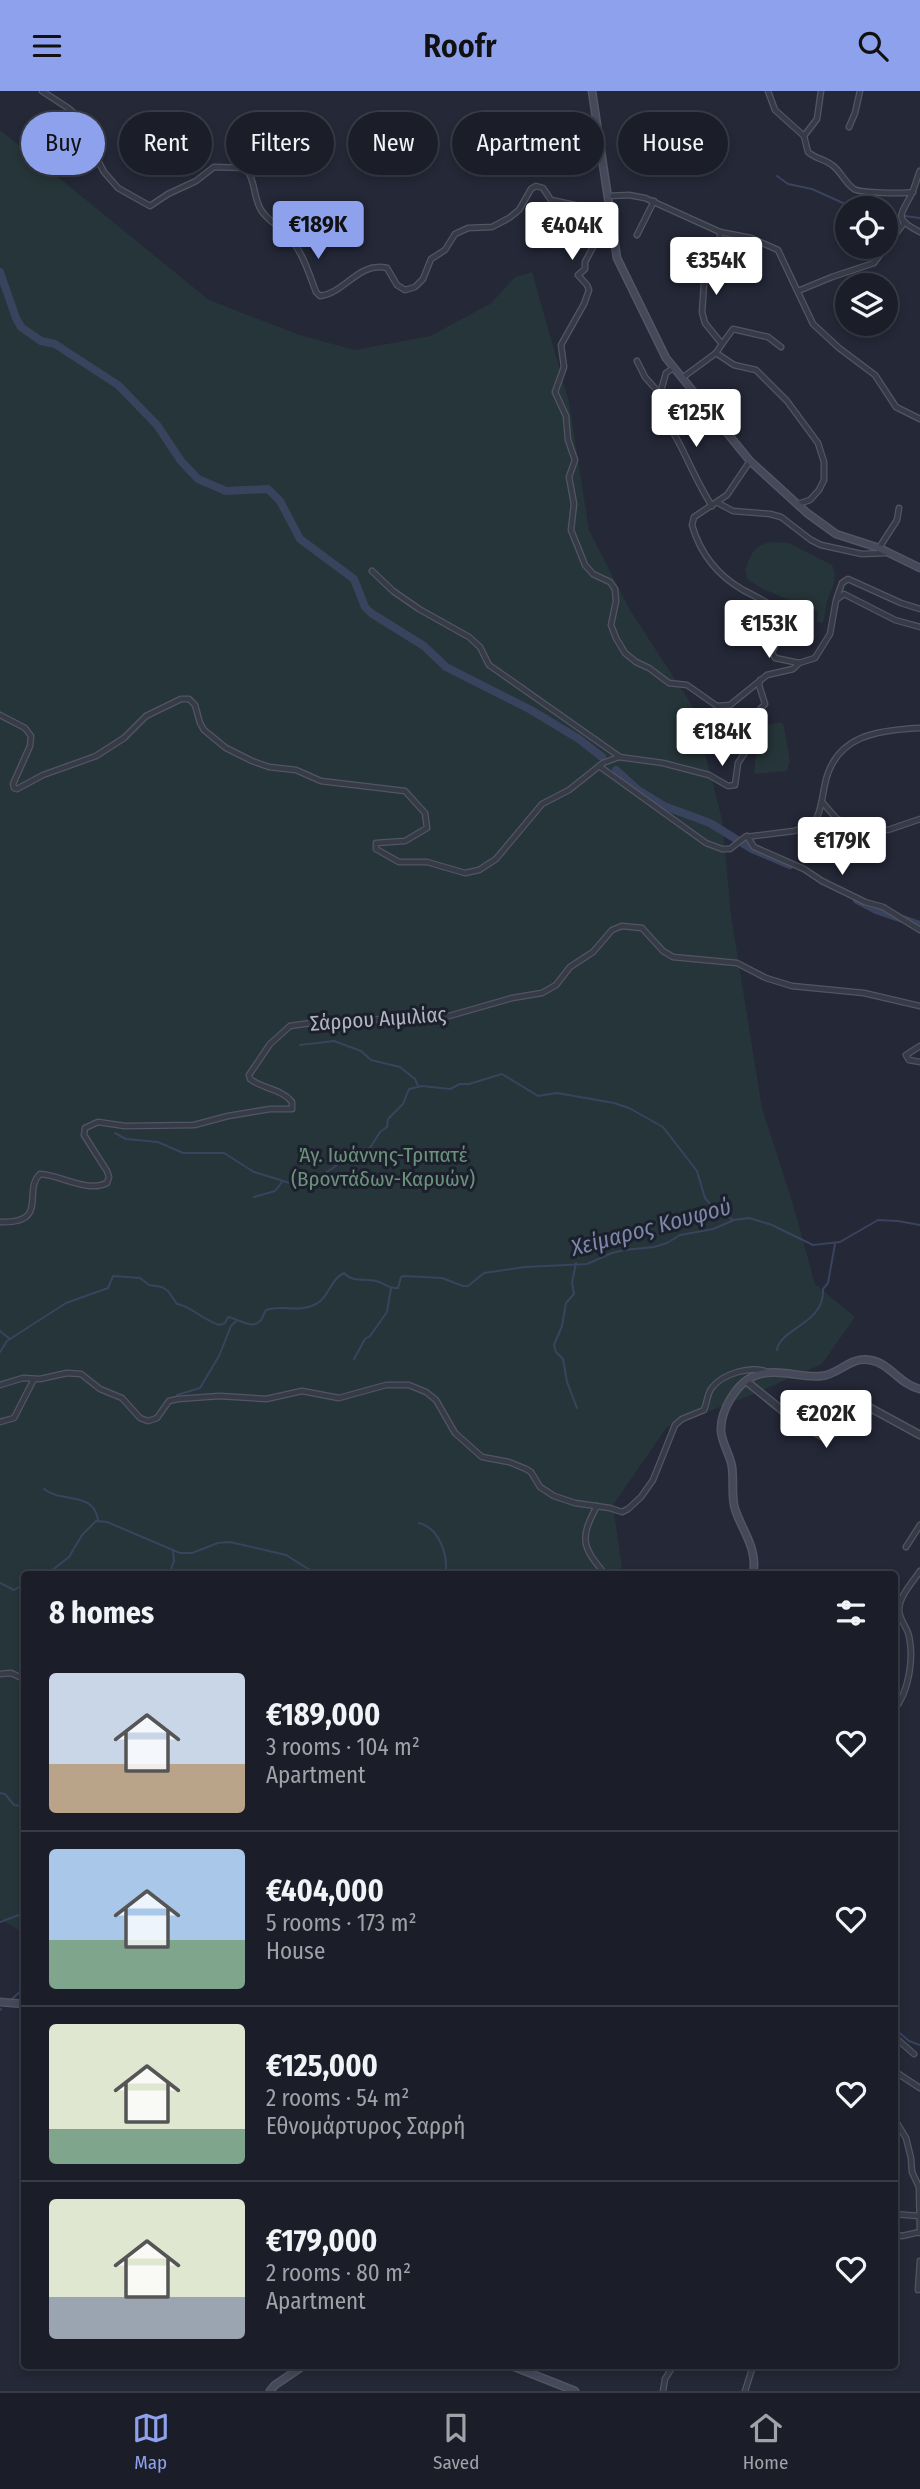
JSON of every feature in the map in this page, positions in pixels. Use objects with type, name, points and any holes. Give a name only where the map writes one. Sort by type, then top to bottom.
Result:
[{"type":"main road","points":[[592,91],[618,262],[673,368],[750,461],[797,504],[836,534],[879,548],[920,568]]},
{"type":"main road","points":[[752,1571],[753,1551],[734,1506],[732,1467],[721,1428],[730,1401],[746,1381],[769,1373],[821,1376],[833,1373],[854,1360],[868,1359],[882,1364],[912,1387],[920,1389]]},
{"type":"main road","points":[[0,2002],[21,2004]]},
{"type":"main road","points":[[270,2391],[299,2369]]},
{"type":"main road","points":[[520,2369],[575,2391]]},
{"type":"street","points":[[42,91],[74,112],[96,131],[98,137],[94,153],[104,172],[118,188],[147,206],[153,206],[168,194],[196,181],[215,167],[246,168],[253,179],[259,206],[270,222],[284,231],[297,246],[320,296],[331,293],[357,274],[381,267],[387,268],[397,285],[405,290],[412,289],[421,281],[431,259],[445,250],[455,234],[468,228],[492,227],[509,218],[519,210],[531,189],[536,186],[543,188],[555,201],[584,207],[599,236]]},
{"type":"street","points":[[768,91],[775,110],[804,136],[808,152],[835,167],[858,191],[902,194],[913,192]]},
{"type":"street","points":[[804,136],[817,119],[821,91]]},
{"type":"street","points":[[849,127],[860,91]]},
{"type":"street","points":[[920,171],[913,192],[901,210],[904,223],[920,232]]},
{"type":"street","points":[[609,196],[634,195],[654,201],[720,232],[751,238],[778,250],[813,324],[875,376],[896,407],[920,419]]},
{"type":"street","points":[[636,235],[654,201]]},
{"type":"street","points":[[798,291],[874,263],[904,223]]},
{"type":"street","points":[[614,232],[599,236],[585,262],[585,269],[579,274],[589,290],[561,345],[564,367],[555,387],[556,396],[566,416],[568,440],[574,455],[569,477],[574,504],[571,526],[583,563],[590,572],[610,582],[615,589],[617,595],[612,629],[622,648],[636,662],[669,683],[687,685],[717,706],[730,705],[760,680],[775,672],[795,669],[799,663]]},
{"type":"street","points":[[720,232],[704,284],[702,312],[705,323],[722,345]]},
{"type":"street","points":[[682,379],[717,351],[733,329],[768,337],[782,347]]},
{"type":"street","points":[[717,351],[734,365],[756,370],[787,401],[818,443],[824,462],[824,480],[810,500],[797,504]]},
{"type":"street","points":[[637,361],[645,377],[660,394]]},
{"type":"street","points":[[673,368],[666,373],[656,408],[669,423],[693,475],[712,506]]},
{"type":"street","points":[[750,461],[718,503],[694,517],[692,528],[713,567],[734,585],[775,608],[779,613],[783,631],[773,655],[778,659],[799,663],[815,658],[830,636],[837,598],[842,583],[848,579],[920,609]]},
{"type":"street","points":[[718,503],[733,511],[781,517],[821,545],[862,554],[887,553]]},
{"type":"street","points":[[879,548],[897,520],[899,508]]},
{"type":"street","points":[[372,571],[419,609],[469,637],[480,647],[489,665],[618,757],[663,763],[709,775],[728,786],[735,785],[738,763],[750,745],[751,719],[765,704],[760,680]]},
{"type":"street","points":[[837,598],[844,594],[850,596],[895,620],[920,627]]},
{"type":"street","points":[[0,715],[25,728],[31,736],[30,746],[14,781],[13,786],[17,789],[48,773],[96,756],[124,738],[146,716],[181,699],[189,699],[195,705],[204,730],[232,752],[261,765],[296,770],[321,781],[405,791],[425,813],[427,828],[405,841],[376,843],[376,849],[395,861],[427,862],[465,873],[479,870],[492,862],[541,804],[569,790],[601,765],[618,757]]},
{"type":"street","points":[[601,765],[706,843],[726,849],[745,837],[808,828],[815,821],[829,768],[840,751],[864,737],[892,729],[920,729]]},
{"type":"street","points":[[821,802],[836,818],[850,827],[865,824],[888,831],[920,819]]},
{"type":"street","points":[[745,837],[754,847],[804,869],[865,902],[883,907],[920,930]]},
{"type":"street","name":"Σάρρου Αιμιλίας","points":[[0,1222],[19,1221],[28,1214],[33,1203],[36,1178],[40,1174],[87,1185],[107,1183],[107,1171],[84,1135],[85,1128],[95,1122],[125,1126],[194,1125],[236,1114],[292,1109],[292,1102],[288,1097],[256,1084],[249,1077],[265,1049],[290,1026],[318,1021],[449,1016],[512,998],[542,993],[554,987],[570,967],[593,952],[610,931],[625,926],[642,928],[663,951],[676,958],[734,962],[766,978],[792,986],[864,993],[920,1006]]},
{"type":"street","points":[[920,1046],[906,1055],[909,1060],[920,1062]]},
{"type":"street","points":[[0,1385],[23,1378],[83,1374],[100,1389],[122,1398],[138,1417],[148,1421],[160,1415],[169,1401],[178,1399],[219,1396],[266,1399],[302,1391],[338,1398],[386,1385],[409,1385],[426,1392],[436,1401],[455,1433],[482,1457],[509,1462],[526,1469],[540,1487],[554,1496],[575,1503],[624,1511],[641,1497],[656,1474],[675,1425],[682,1419],[704,1410],[710,1391],[718,1381],[733,1374],[756,1369],[769,1373]]},
{"type":"street","points":[[0,1422],[14,1418],[34,1379]]},
{"type":"street","points":[[746,1381],[793,1419],[822,1436],[834,1433],[865,1405],[920,1435]]},
{"type":"street","points":[[597,1506],[586,1525],[584,1539],[587,1549],[603,1571]]},
{"type":"street","points":[[906,1547],[920,1525]]},
{"type":"street","points":[[898,1704],[910,1665],[910,1639],[900,1614],[900,1606],[920,1571]]},
{"type":"street","points":[[0,1674],[11,1673],[21,1678]]},
{"type":"street","points":[[898,2040],[914,2054]]},
{"type":"street","points":[[898,2074],[920,2088]]},
{"type":"street","points":[[898,2128],[906,2138],[912,2172],[919,2187],[920,2232],[898,2234]]},
{"type":"street","points":[[898,2214],[919,2213]]},
{"type":"street","points":[[918,2290],[920,2261]]},
{"type":"street","points":[[663,2391],[665,2379],[671,2369]]},
{"type":"street","points":[[744,2391],[752,2369]]},
{"type":"green space","name":"Άγ. Ιωάννης-Τριπατέ (Βροντάδων-Καρυών)","points":[[0,130],[21,147],[21,175],[55,175],[209,300],[297,334],[354,350],[430,336],[490,304],[515,277],[532,272],[569,402],[589,530],[630,610],[693,707],[722,819],[731,915],[762,1108],[815,1284],[855,1317],[822,1364],[749,1396],[667,1427],[613,1505],[622,1571],[21,1571],[21,1931],[0,1919]]},
{"type":"green space","points":[[771,542],[789,543],[832,565],[835,576],[822,623],[817,622],[818,612],[761,588],[747,579],[745,570],[751,555],[761,545]]},
{"type":"green space","points":[[782,722],[790,761],[787,771],[754,774],[757,740],[755,727]]},
{"type":"waterway","points":[[777,176],[788,184],[812,189],[835,199]]},
{"type":"waterway","points":[[905,216],[920,218]]},
{"type":"waterway","points":[[0,272],[21,327],[41,341],[55,344],[118,385],[157,425],[181,461],[198,479],[226,491],[268,489],[280,501],[300,539],[354,579],[365,607],[371,613],[424,646],[446,667],[531,710],[579,739],[602,757]]},
{"type":"waterway","points":[[616,770],[638,790],[664,806],[710,823],[752,849],[790,865]]},
{"type":"waterway","points":[[857,900],[876,910],[920,925]]},
{"type":"waterway","points":[[300,1045],[334,1041],[361,1051],[371,1060],[400,1067],[415,1079],[418,1086]]},
{"type":"waterway","points":[[115,1133],[126,1139],[158,1142],[183,1153],[224,1153],[254,1172],[293,1184],[316,1178],[341,1162],[344,1155],[370,1148],[380,1132],[387,1127],[388,1119],[403,1104],[409,1089],[422,1086],[450,1089],[502,1074],[538,1096],[557,1093],[614,1103],[629,1108],[663,1127],[697,1171],[705,1198],[733,1220]]},
{"type":"waterway","points":[[254,1197],[275,1191],[282,1182]]},
{"type":"waterway","name":"Χείμαρος Κουφού","points":[[0,1352],[7,1341],[66,1303],[108,1288],[113,1276],[140,1278],[149,1285],[162,1287],[177,1304],[219,1325],[225,1323],[228,1317],[254,1324],[261,1320],[266,1310],[314,1305],[344,1273],[351,1278],[376,1281],[395,1288],[398,1288],[401,1277],[404,1276],[442,1278],[468,1286],[484,1273],[525,1267],[587,1264],[612,1253],[654,1247],[680,1235],[713,1229],[734,1220],[749,1218],[772,1225],[813,1245],[840,1242],[878,1220],[920,1225]]},
{"type":"waterway","points":[[777,1350],[780,1342],[810,1318],[822,1301],[835,1244]]},
{"type":"waterway","points":[[576,1263],[572,1283],[574,1294],[566,1303],[562,1326],[554,1345],[556,1352],[563,1359],[567,1382],[577,1408]]},
{"type":"waterway","points":[[354,1359],[365,1339],[387,1312],[391,1288]]},
{"type":"waterway","points":[[177,1395],[200,1388],[219,1356],[231,1326],[237,1320]]},
{"type":"waterway","points":[[0,1331],[10,1339]]},
{"type":"waterway","points":[[44,1489],[59,1496],[84,1501],[95,1511],[98,1520]]},
{"type":"waterway","points":[[51,1571],[69,1557],[82,1535],[96,1521],[107,1522],[180,1553],[192,1553],[218,1543],[230,1542],[286,1555],[312,1571]]},
{"type":"waterway","points":[[419,1523],[435,1533],[444,1551],[446,1571]]},
{"type":"waterway","points":[[170,1571],[174,1561],[173,1550]]},
{"type":"waterway","points":[[0,1583],[14,1590],[21,1586]]},
{"type":"waterway","points":[[0,1793],[5,1794],[14,1805],[21,1806]]},
{"type":"waterway","points":[[0,1922],[21,1914]]},
{"type":"waterway","points":[[12,1999],[21,1991]]},
{"type":"waterway","points":[[898,2031],[909,2041],[920,2045]]}]
